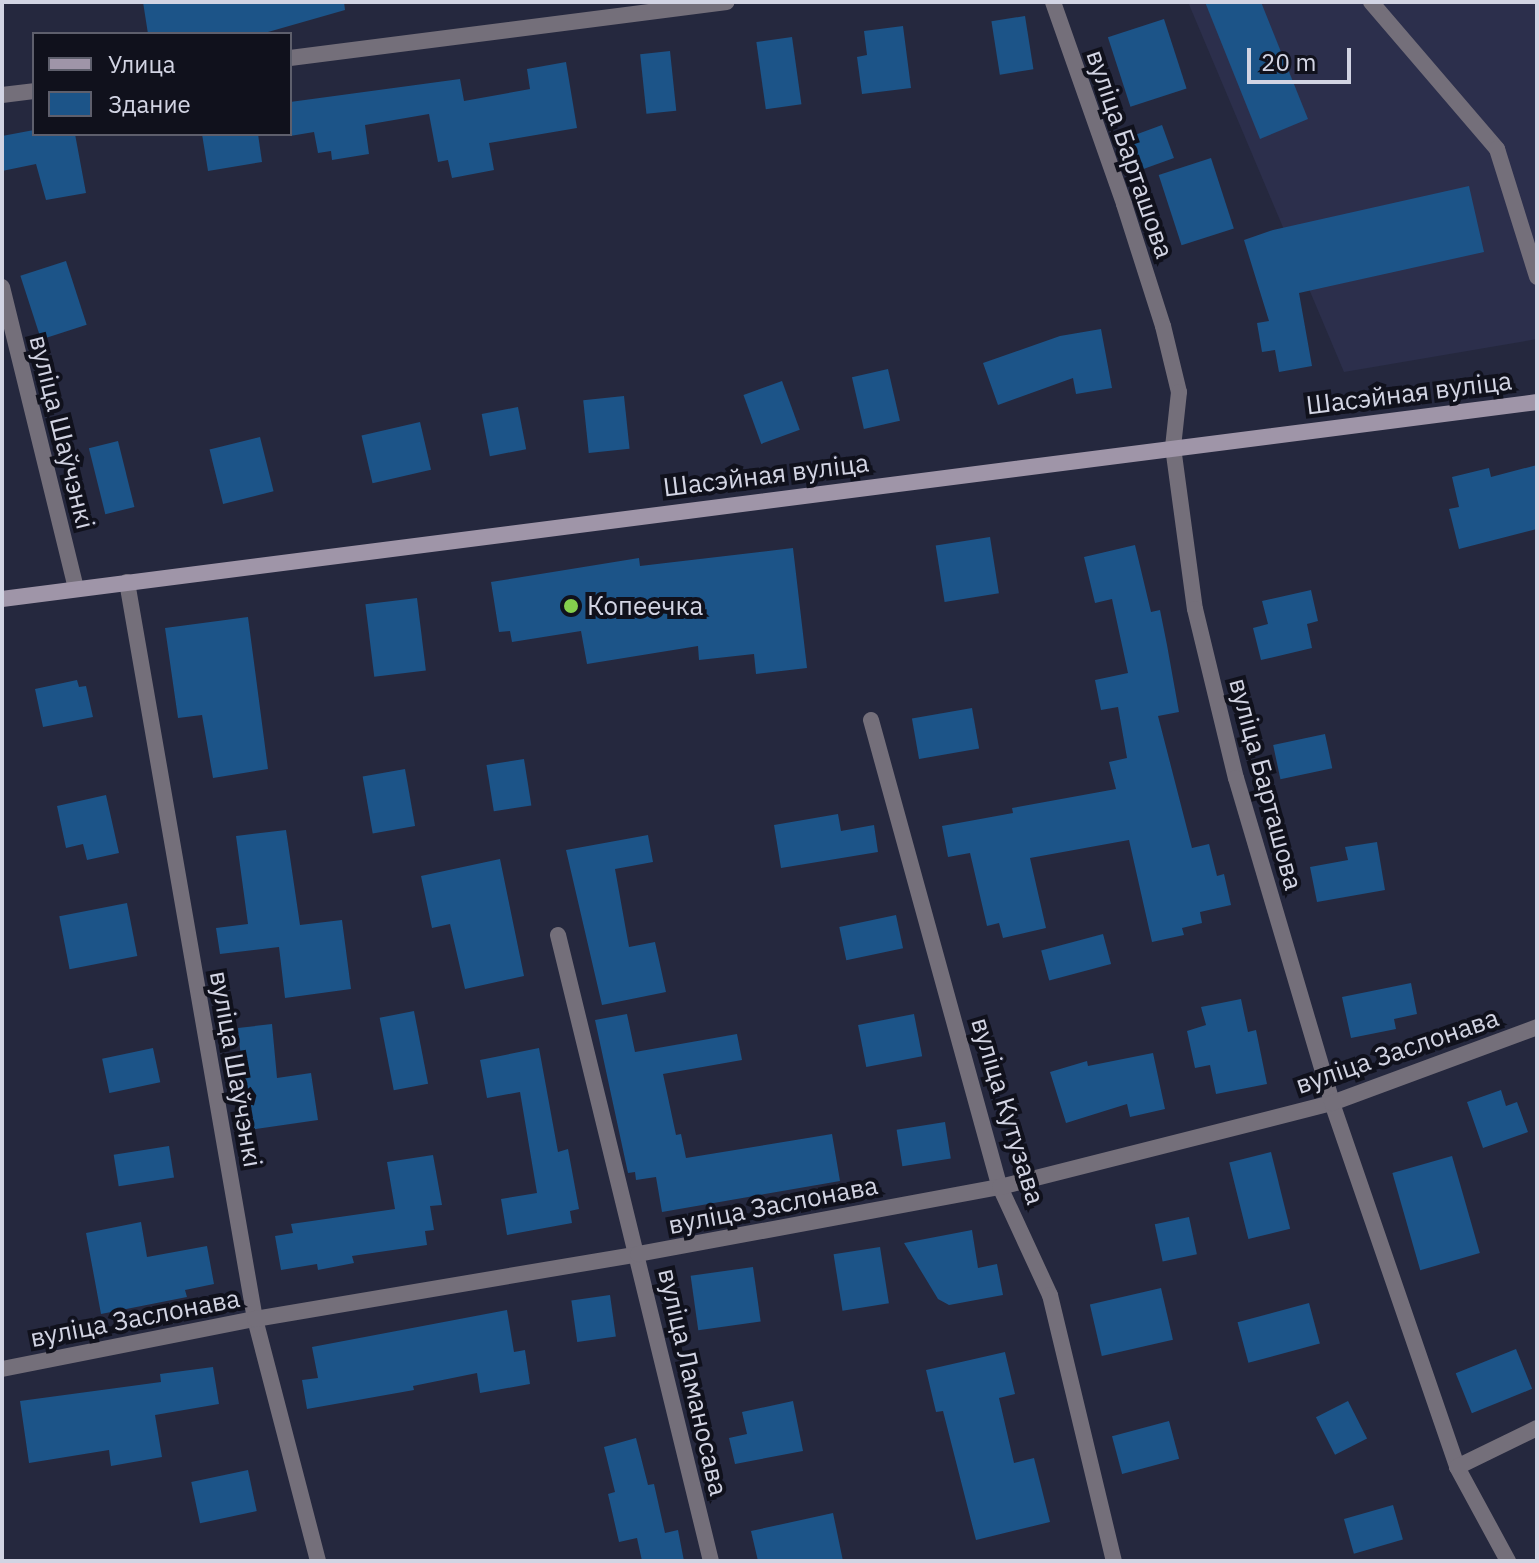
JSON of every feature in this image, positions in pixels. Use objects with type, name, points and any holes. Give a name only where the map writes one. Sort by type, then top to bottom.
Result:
[{"type":"main road","name":"Шасэйная вуліца","points":[[2,599],[1537,402]]},
{"type":"street","points":[[292,58],[726,2]]},
{"type":"street","name":"вуліца Барташова","points":[[1053,2],[1163,326],[1179,392],[1173,447],[1195,609],[1236,778],[1332,1103],[1457,1467],[1508,1561]]},
{"type":"street","points":[[1371,2],[1497,149],[1537,277]]},
{"type":"street","points":[[2,95],[32,91]]},
{"type":"street","name":"вуліца Шаўчэнкі","points":[[2,287],[76,588]]},
{"type":"street","name":"вуліца Шаўчэнкі","points":[[127,582],[255,1319],[318,1561]]},
{"type":"street","name":"вуліца Кутузава","points":[[871,720],[1000,1187],[1050,1295],[1114,1561]]},
{"type":"street","name":"вуліца Ламаносава","points":[[558,935],[711,1561]]},
{"type":"street","name":"вуліца Заслонава","points":[[2,1369],[255,1319],[638,1254],[1000,1187],[1332,1103],[1537,1027]]},
{"type":"street","points":[[1457,1467],[1537,1428]]},
{"type":"shaded area","points":[[1188,2],[1537,2],[1537,339],[1344,372]]},
{"type":"building","points":[[143,2],[344,2],[345,10],[268,32],[148,32]]},
{"type":"building","points":[[1205,2],[1261,2],[1308,119],[1260,139]]},
{"type":"building","points":[[1025,16],[1033,69],[1000,75],[991,21]]},
{"type":"building","points":[[1164,19],[1187,88],[1130,107],[1108,37]]},
{"type":"building","points":[[903,26],[911,88],[862,94],[857,57],[867,55],[864,31]]},
{"type":"building","points":[[792,37],[801,104],[766,109],[756,42]]},
{"type":"building","points":[[670,51],[676,111],[646,114],[640,54]]},
{"type":"building","points":[[566,62],[577,128],[489,143],[494,170],[452,178],[448,160],[438,162],[429,114],[365,125],[369,154],[332,160],[331,151],[318,153],[314,132],[292,136],[292,102],[460,79],[464,101],[530,89],[527,69]]},
{"type":"building","points":[[1162,125],[1174,158],[1142,170],[1130,137]]},
{"type":"building","points":[[32,130],[32,136],[75,136],[86,193],[46,200],[36,164],[2,171],[2,136]]},
{"type":"building","points":[[202,136],[258,136],[262,162],[208,171]]},
{"type":"building","points":[[1211,158],[1234,228],[1182,245],[1159,175]]},
{"type":"building","points":[[1469,186],[1484,252],[1299,293],[1312,366],[1279,372],[1275,350],[1262,352],[1257,323],[1269,321],[1244,240],[1273,230]]},
{"type":"building","points":[[66,261],[87,325],[41,340],[20,276]]},
{"type":"building","points":[[1101,329],[1112,388],[1076,394],[1073,378],[998,405],[983,363],[1060,336]]},
{"type":"building","points":[[888,369],[900,421],[864,429],[852,377]]},
{"type":"building","points":[[782,381],[800,430],[761,444],[743,395]]},
{"type":"building","points":[[624,396],[630,449],[589,453],[583,400]]},
{"type":"building","points":[[518,407],[526,449],[490,456],[482,414]]},
{"type":"building","points":[[420,422],[431,470],[373,483],[362,435]]},
{"type":"building","points":[[260,437],[274,491],[223,504],[210,450]]},
{"type":"building","points":[[118,441],[134,507],[105,514],[89,448]]},
{"type":"building","points":[[1537,465],[1537,529],[1459,549],[1449,509],[1459,507],[1452,477],[1489,468],[1491,477]]},
{"type":"building","points":[[990,537],[999,593],[945,602],[936,546]]},
{"type":"building","points":[[1135,545],[1151,612],[1160,610],[1167,645],[1179,712],[1158,716],[1192,848],[1209,844],[1217,876],[1224,874],[1231,905],[1200,912],[1202,923],[1182,928],[1184,935],[1152,942],[1129,840],[1030,858],[1046,928],[1003,938],[999,923],[987,926],[970,853],[948,857],[942,826],[1013,813],[1012,808],[1116,789],[1109,762],[1127,758],[1118,707],[1101,710],[1095,680],[1128,673],[1112,599],[1095,603],[1084,557]]},
{"type":"building","points":[[793,548],[807,668],[756,674],[754,654],[699,660],[698,646],[587,664],[581,631],[512,642],[510,631],[499,632],[491,582],[639,558],[640,566]]},
{"type":"building","points":[[1311,590],[1318,621],[1307,624],[1312,648],[1261,660],[1253,628],[1268,624],[1262,601]]},
{"type":"building","points":[[417,598],[426,670],[374,677],[365,604]]},
{"type":"building","points":[[248,617],[268,769],[213,778],[202,715],[178,718],[165,628]]},
{"type":"building","points":[[77,680],[79,687],[86,686],[93,717],[43,727],[35,689]]},
{"type":"building","points":[[972,708],[979,748],[919,759],[912,719]]},
{"type":"building","points":[[1325,734],[1332,768],[1280,779],[1273,745]]},
{"type":"building","points":[[524,759],[531,805],[494,811],[486,765]]},
{"type":"building","points":[[405,769],[415,826],[373,834],[363,776]]},
{"type":"building","points":[[106,795],[119,853],[87,860],[83,844],[66,848],[57,806]]},
{"type":"building","points":[[838,814],[841,831],[874,825],[878,852],[781,868],[774,825]]},
{"type":"building","points":[[286,830],[300,925],[342,920],[351,989],[285,998],[279,947],[220,954],[216,928],[248,924],[236,836]]},
{"type":"building","points":[[648,835],[653,862],[615,869],[629,947],[655,942],[666,992],[602,1005],[566,850]]},
{"type":"building","points":[[1377,842],[1385,890],[1317,902],[1310,867],[1348,860],[1345,847]]},
{"type":"building","points":[[500,859],[524,976],[465,989],[450,924],[432,928],[421,876]]},
{"type":"building","points":[[127,903],[137,956],[70,969],[59,916]]},
{"type":"building","points":[[896,915],[903,948],[846,960],[839,927]]},
{"type":"building","points":[[1103,934],[1111,964],[1049,981],[1041,951]]},
{"type":"building","points":[[1411,983],[1417,1014],[1394,1019],[1396,1029],[1351,1038],[1342,997]]},
{"type":"building","points":[[1241,999],[1248,1032],[1256,1030],[1267,1084],[1216,1094],[1210,1065],[1195,1068],[1187,1031],[1206,1025],[1201,1007]]},
{"type":"building","points":[[414,1011],[428,1084],[394,1090],[380,1018]]},
{"type":"building","points":[[627,1014],[635,1052],[737,1034],[742,1060],[663,1074],[676,1135],[681,1134],[686,1158],[832,1134],[840,1181],[662,1212],[656,1177],[636,1180],[635,1172],[628,1173],[595,1020]]},
{"type":"building","points":[[914,1014],[922,1056],[866,1067],[858,1025]]},
{"type":"building","points":[[272,1024],[277,1078],[311,1073],[318,1120],[248,1130],[238,1028]]},
{"type":"building","points":[[153,1048],[160,1082],[109,1093],[102,1059]]},
{"type":"building","points":[[539,1048],[558,1152],[568,1149],[579,1209],[570,1211],[572,1223],[507,1235],[501,1199],[537,1193],[520,1092],[487,1098],[480,1060]]},
{"type":"building","points":[[1153,1053],[1165,1109],[1130,1117],[1127,1104],[1066,1123],[1050,1072],[1087,1061],[1088,1066]]},
{"type":"building","points":[[1501,1090],[1506,1106],[1517,1102],[1528,1132],[1483,1148],[1467,1102]]},
{"type":"building","points":[[945,1122],[951,1159],[902,1166],[897,1130]]},
{"type":"building","points":[[169,1146],[174,1178],[119,1186],[114,1155]]},
{"type":"building","points":[[1271,1152],[1290,1229],[1248,1239],[1229,1162]]},
{"type":"building","points":[[433,1155],[442,1205],[430,1206],[434,1230],[425,1231],[427,1245],[352,1256],[354,1263],[318,1270],[317,1264],[281,1270],[275,1236],[293,1233],[291,1224],[395,1209],[387,1162]]},
{"type":"building","points":[[1452,1156],[1480,1253],[1420,1270],[1392,1173]]},
{"type":"building","points":[[1189,1217],[1197,1254],[1163,1261],[1155,1224]]},
{"type":"building","points":[[141,1222],[147,1257],[207,1246],[214,1284],[185,1290],[187,1297],[101,1314],[86,1233]]},
{"type":"building","points":[[972,1230],[978,1268],[997,1264],[1003,1295],[949,1305],[938,1299],[904,1243]]},
{"type":"building","points":[[880,1247],[889,1303],[842,1311],[834,1254]]},
{"type":"building","points":[[753,1267],[761,1321],[698,1330],[691,1276]]},
{"type":"building","points":[[1161,1288],[1173,1340],[1102,1356],[1090,1304]]},
{"type":"building","points":[[610,1295],[616,1337],[577,1342],[571,1300]]},
{"type":"building","points":[[1309,1303],[1320,1344],[1248,1363],[1238,1322]]},
{"type":"building","points":[[507,1310],[514,1352],[525,1350],[530,1384],[480,1393],[477,1373],[413,1386],[414,1390],[307,1409],[302,1380],[318,1378],[312,1347]]},
{"type":"building","points":[[1516,1349],[1532,1389],[1472,1413],[1456,1373]]},
{"type":"building","points":[[1005,1352],[1015,1394],[999,1398],[1014,1463],[1034,1458],[1050,1522],[976,1540],[943,1411],[936,1412],[926,1370]]},
{"type":"building","points":[[213,1367],[219,1404],[155,1415],[162,1457],[111,1466],[109,1450],[29,1463],[20,1401],[161,1382],[160,1374]]},
{"type":"building","points":[[793,1401],[803,1451],[735,1464],[729,1438],[747,1434],[742,1412]]},
{"type":"building","points":[[1348,1401],[1367,1438],[1335,1455],[1316,1417]]},
{"type":"building","points":[[1169,1421],[1179,1459],[1122,1474],[1112,1436]]},
{"type":"building","points":[[636,1438],[648,1485],[654,1484],[665,1533],[678,1530],[684,1561],[642,1561],[637,1538],[619,1542],[608,1494],[615,1492],[604,1447]]},
{"type":"building","points":[[248,1470],[257,1511],[200,1523],[191,1482]]},
{"type":"building","points":[[1393,1505],[1403,1540],[1354,1554],[1344,1519]]},
{"type":"building","points":[[833,1513],[843,1561],[758,1561],[751,1531]]},
{"type":"place","name":"Копеечка","points":[[571,606]]}]
